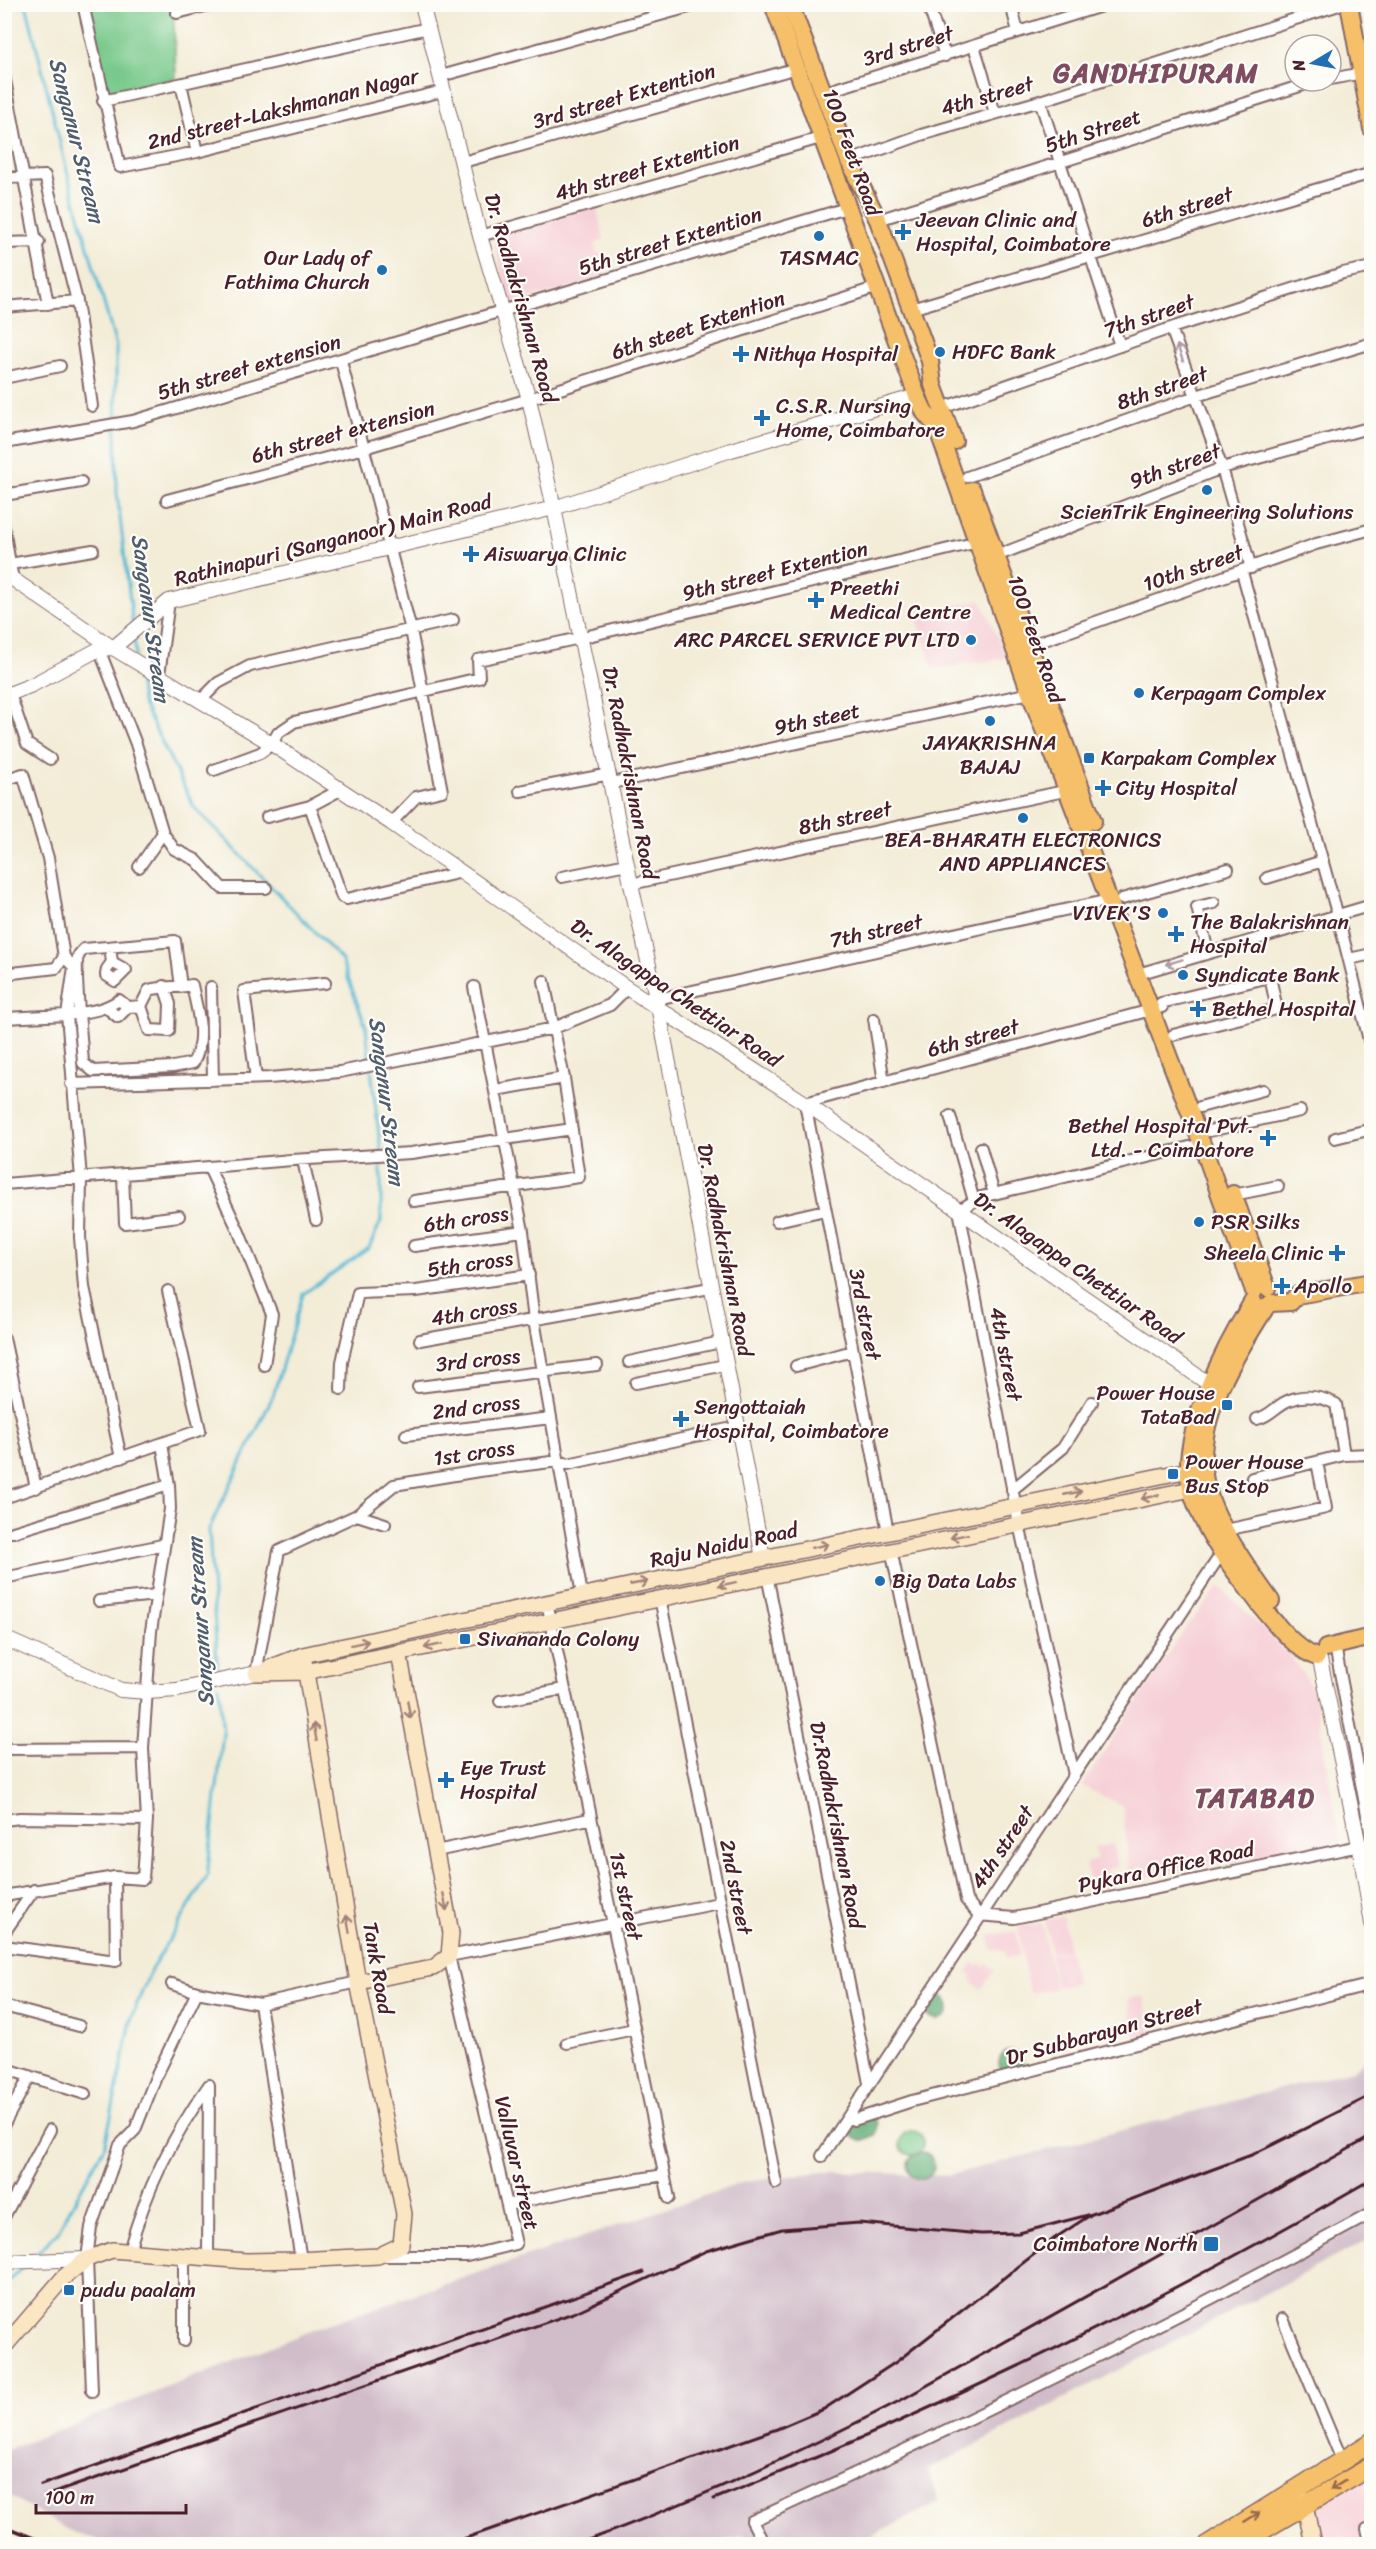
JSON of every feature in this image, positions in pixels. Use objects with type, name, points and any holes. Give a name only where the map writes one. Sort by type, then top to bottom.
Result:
[{"type":"highway","points":[[1239,2544],[1301,2497],[1342,2460],[1371,2442]]},
{"type":"highway","points":[[1209,2544],[1301,2497],[1371,2466]]},
{"type":"main road","name":"100 Feet Road","points":[[774,4],[878,287],[925,391],[942,408],[1116,900],[1158,1007],[1264,1297]]},
{"type":"main road","points":[[1349,4],[1371,129]]},
{"type":"main road","name":"100 Feet Road","points":[[792,5],[822,93],[873,225],[911,309],[930,361],[925,391],[925,412],[937,427],[1030,693],[1068,790],[1116,900]]},
{"type":"main road","points":[[792,5],[925,366],[925,391]]},
{"type":"main road","points":[[873,225],[873,249],[925,391]]},
{"type":"main road","name":"100 Feet Road","points":[[1158,1007],[1173,1035],[1200,1107],[1206,1137],[1233,1195],[1264,1297]]},
{"type":"main road","points":[[1264,1297],[1291,1302],[1297,1294],[1371,1282]]},
{"type":"main road","points":[[1264,1297],[1209,1384],[1191,1449],[1199,1487],[1221,1554],[1264,1609],[1302,1649],[1326,1654],[1363,1639],[1371,1642]]},
{"type":"main road","points":[[1196,1469],[1222,1384],[1244,1343],[1264,1297]]},
{"type":"main road","name":"Raju Naidu Road","points":[[256,1673],[303,1655],[888,1532],[1014,1497],[1196,1469]]},
{"type":"main road","points":[[1199,1487],[1226,1530],[1232,1545],[1272,1604],[1326,1654]]},
{"type":"main road","name":"Raju Naidu Road","points":[[256,1673],[305,1672],[1199,1487]]},
{"type":"main road","points":[[358,1982],[433,1968],[449,1956],[451,1933],[399,1653]]},
{"type":"main road","name":"Tank Road","points":[[303,1655],[358,1982],[404,2214],[401,2245],[378,2256]]},
{"type":"main road","points":[[4,2347],[64,2277],[87,2259],[112,2250],[246,2261],[378,2256]]},
{"type":"main road","points":[[1301,2497],[1313,2544]]},
{"type":"street","points":[[83,4],[103,101],[428,28]]},
{"type":"street","points":[[177,13],[213,4]]},
{"type":"street","name":"Dr. Radhakrishnan Road","points":[[422,4],[480,236],[529,399],[554,508],[658,1006],[763,1558]]},
{"type":"street","points":[[441,76],[700,4]]},
{"type":"street","points":[[928,4],[945,56]]},
{"type":"street","points":[[1011,4],[1018,32]]},
{"type":"street","name":"3rd street","points":[[822,93],[1108,4]]},
{"type":"street","name":"4th street","points":[[849,161],[1342,4]]},
{"type":"street","points":[[974,46],[995,113]]},
{"type":"street","name":"3rd street Extention","points":[[462,162],[797,68]]},
{"type":"street","points":[[1343,77],[1362,73]]},
{"type":"street","points":[[4,75],[39,243],[48,304]]},
{"type":"street","points":[[181,84],[197,152]]},
{"type":"street","name":"5th Street","points":[[873,225],[1283,90]]},
{"type":"street","name":"2nd street-Lakshmanan Nagar","points":[[103,101],[120,167],[197,152],[443,91]]},
{"type":"street","points":[[1040,101],[1120,346]]},
{"type":"street","name":"4th street Extention","points":[[480,236],[824,137]]},
{"type":"street","name":"6th street","points":[[911,309],[1090,258],[1329,183],[1371,173]]},
{"type":"street","points":[[4,178],[45,176],[77,301],[92,406]]},
{"type":"street","name":"5th street Extention","points":[[502,312],[850,207]]},
{"type":"street","points":[[4,243],[39,243]]},
{"type":"street","name":"7th street","points":[[942,408],[1171,328],[1343,273],[1371,267]]},
{"type":"street","name":"6th steet Extention","points":[[529,399],[878,287]]},
{"type":"street","points":[[4,307],[77,301]]},
{"type":"street","name":"5th street extension","points":[[4,443],[130,421],[502,312]]},
{"type":"street","points":[[1171,328],[1222,468],[1371,1052]]},
{"type":"street","name":"8th street","points":[[967,477],[1196,396],[1371,344]]},
{"type":"street","points":[[341,361],[411,630],[442,791],[416,797],[391,823]]},
{"type":"street","points":[[4,378],[60,366]]},
{"type":"street","name":"Rathinapuri (Sanganoor) Main Road","points":[[7,695],[32,686],[111,647],[169,601],[554,508],[731,450],[925,391]]},
{"type":"street","name":"6th street extension","points":[[167,500],[364,448],[529,399]]},
{"type":"street","name":"9th street","points":[[996,556],[1222,468],[1371,427]]},
{"type":"street","points":[[4,495],[81,482]]},
{"type":"street","points":[[4,528],[9,572],[93,550]]},
{"type":"street","name":"10th street","points":[[1028,646],[1316,544],[1371,529]]},
{"type":"street","name":"9th street Extention","points":[[422,691],[479,678],[478,660],[580,638],[978,542]]},
{"type":"street","name":"Dr. Alagappa Chettiar Road","points":[[9,572],[111,647],[272,744],[391,823],[627,988],[805,1103],[1209,1384]]},
{"type":"street","points":[[156,674],[169,601]]},
{"type":"street","points":[[200,701],[218,683],[250,666],[453,620]]},
{"type":"street","points":[[111,647],[136,744],[163,833],[174,849],[196,860],[222,888],[266,888]]},
{"type":"street","points":[[214,770],[260,753],[272,744],[278,733],[294,722],[422,691]]},
{"type":"street","name":"9th steet","points":[[520,791],[611,779],[1030,693]]},
{"type":"street","points":[[7,695],[27,744],[50,759]]},
{"type":"street","points":[[4,780],[23,774],[48,858],[64,957],[74,967],[67,1015],[71,1084],[81,1178],[80,1237],[84,1287],[121,1458]]},
{"type":"street","points":[[267,817],[310,806],[340,790]]},
{"type":"street","name":"8th street","points":[[631,884],[1068,790]]},
{"type":"street","points":[[310,806],[342,897],[347,898],[462,872]]},
{"type":"street","points":[[139,867],[163,833]]},
{"type":"street","points":[[1267,878],[1323,861]]},
{"type":"street","points":[[562,878],[627,864]]},
{"type":"street","points":[[1116,900],[1228,869]]},
{"type":"street","name":"7th street","points":[[658,1006],[658,999],[683,993],[1116,900]]},
{"type":"street","points":[[1208,952],[1197,907],[1214,903]]},
{"type":"street","points":[[1143,972],[1371,904]]},
{"type":"street","points":[[164,986],[170,1004],[169,1031],[149,1030],[141,1006],[149,990],[164,986],[172,988],[181,987],[192,985],[201,1030],[198,1053],[193,1062],[172,1067],[93,1071],[83,1063],[78,956],[84,949],[175,941],[181,987]]},
{"type":"street","points":[[110,947],[112,962]]},
{"type":"street","points":[[1348,959],[1371,954]]},
{"type":"street","points":[[4,974],[56,968],[64,957]]},
{"type":"street","name":"6th street","points":[[805,1103],[1270,977],[1277,1009],[1173,1035]]},
{"type":"street","points":[[414,1201],[579,1177],[564,1078],[544,981]]},
{"type":"street","points":[[256,1078],[244,991],[325,983]]},
{"type":"street","points":[[211,987],[213,1080]]},
{"type":"street","points":[[474,987],[487,1042],[523,1231],[543,1373],[582,1595]]},
{"type":"street","points":[[71,1084],[213,1080],[340,1072],[554,1028],[610,1005],[627,988]]},
{"type":"street","points":[[4,1018],[81,1013],[107,1008],[119,1000],[128,1007],[141,1006]]},
{"type":"street","points":[[874,1019],[884,1082]]},
{"type":"street","points":[[496,1090],[564,1078]]},
{"type":"street","points":[[1200,1107],[1263,1090]]},
{"type":"street","name":"3rd street","points":[[805,1103],[888,1532]]},
{"type":"street","points":[[959,1210],[974,1201],[994,1194],[1300,1111]]},
{"type":"street","points":[[950,1116],[974,1201]]},
{"type":"street","points":[[4,1184],[400,1154],[505,1141],[572,1129]]},
{"type":"street","points":[[1335,1138],[1371,1129]]},
{"type":"street","points":[[981,1148],[994,1194]]},
{"type":"street","points":[[303,1160],[316,1220]]},
{"type":"street","points":[[209,1168],[239,1232],[272,1314],[264,1365]]},
{"type":"street","points":[[123,1175],[126,1223],[179,1216]]},
{"type":"street","points":[[1233,1195],[1278,1186]]},
{"type":"street","points":[[777,1221],[825,1210]]},
{"type":"street","name":"4th street","points":[[959,1210],[1019,1524]]},
{"type":"street","name":"6th cross","points":[[414,1245],[523,1231]]},
{"type":"street","name":"5th cross","points":[[341,1389],[342,1362],[358,1293],[416,1291],[529,1275]]},
{"type":"street","name":"4th cross","points":[[420,1340],[535,1322],[710,1288]]},
{"type":"street","points":[[4,1498],[200,1430],[168,1291]]},
{"type":"street","points":[[4,1338],[36,1488]]},
{"type":"street","points":[[629,1362],[721,1342]]},
{"type":"street","points":[[796,1366],[853,1352]]},
{"type":"street","name":"3rd cross","points":[[418,1387],[597,1365]]},
{"type":"street","points":[[636,1383],[725,1365]]},
{"type":"street","points":[[1257,1419],[1268,1417],[1289,1400],[1322,1396],[1336,1404],[1344,1455]]},
{"type":"street","points":[[1014,1497],[1063,1448],[1092,1402]]},
{"type":"street","name":"2nd cross","points":[[406,1435],[551,1418]]},
{"type":"street","name":"1st cross","points":[[357,1515],[394,1485],[479,1470],[559,1461],[568,1464],[738,1427]]},
{"type":"street","points":[[4,1896],[115,1877],[143,1879],[147,1820],[143,1748],[147,1692],[162,1545],[170,1509],[169,1485],[162,1444]]},
{"type":"street","points":[[1252,1478],[1344,1455],[1371,1454]]},
{"type":"street","points":[[1226,1530],[1326,1508],[1317,1462]]},
{"type":"street","points":[[14,1532],[169,1485]]},
{"type":"street","points":[[4,1638],[121,1690],[147,1692],[177,1690],[256,1673],[279,1551],[357,1515],[385,1524]]},
{"type":"street","points":[[1019,1524],[1074,1775]]},
{"type":"street","points":[[4,1578],[162,1545]]},
{"type":"street","points":[[891,1550],[966,1900],[979,1916]]},
{"type":"street","name":"4th street","points":[[822,2156],[1221,1554]]},
{"type":"street","name":"Dr.Radhakrishnan Road","points":[[767,1575],[869,2083]]},
{"type":"street","points":[[99,1601],[156,1595]]},
{"type":"street","name":"2nd street","points":[[660,1598],[776,2183]]},
{"type":"street","name":"1st street","points":[[547,1602],[669,2198]]},
{"type":"street","points":[[1326,1654],[1336,1721],[1365,1844],[1371,1924]]},
{"type":"street","points":[[1326,1654],[1371,1883]]},
{"type":"street","points":[[500,1701],[564,1689]]},
{"type":"street","points":[[4,1749],[143,1748]]},
{"type":"street","points":[[4,1820],[20,1818],[147,1820]]},
{"type":"street","points":[[436,1851],[590,1819]]},
{"type":"street","name":"Pykara Office Road","points":[[979,1916],[1014,1918],[1365,1844]]},
{"type":"street","points":[[4,1946],[116,1961],[118,1918],[115,1877]]},
{"type":"street","points":[[4,1933],[34,1890]]},
{"type":"street","points":[[449,1956],[612,1926],[719,1903]]},
{"type":"street","name":"Valluvar street","points":[[378,2256],[467,2256],[516,2244],[449,1956]]},
{"type":"street","points":[[172,1984],[197,1992],[260,2004],[358,1982]]},
{"type":"street","name":"Dr Subbarayan Street","points":[[848,2118],[855,2120],[912,2101],[1371,1983]]},
{"type":"street","points":[[92,2391],[87,2259],[91,2227],[120,2145],[135,2130],[156,2077],[197,1992]]},
{"type":"street","points":[[260,2004],[302,2260]]},
{"type":"street","points":[[4,2006],[79,2026]]},
{"type":"street","points":[[567,2043],[634,2029]]},
{"type":"street","points":[[4,2068],[85,2094]]},
{"type":"street","points":[[4,2124],[30,2076]]},
{"type":"street","points":[[129,2251],[139,2214],[165,2159],[195,2105],[209,2085],[208,2258]]},
{"type":"street","points":[[4,2217],[50,2130]]},
{"type":"street","points":[[507,2205],[590,2187],[664,2175]]},
{"type":"street","points":[[764,2544],[752,2521],[926,2442],[1208,2302],[1371,2213]]},
{"type":"street","points":[[184,2256],[184,2341]]},
{"type":"street","points":[[4,2262],[87,2259]]},
{"type":"street","points":[[1283,2319],[1342,2460]]},
{"type":"street","points":[[1367,2529],[1371,2544]]},
{"type":"shaded area","points":[[596,206],[604,239],[595,244],[596,253],[601,254],[606,277],[509,304],[493,237]]},
{"type":"shaded area","name":"ARC PARCEL SERVICE PVT LTD","points":[[981,600],[1007,658],[933,669],[915,613]]},
{"type":"shaded area","points":[[1220,1587],[1292,1657],[1314,1691],[1340,1842],[1130,1880],[1123,1806],[1082,1786],[1188,1624]]},
{"type":"shaded area","points":[[1113,1844],[1117,1867],[1107,1869],[1111,1891],[1102,1892],[1099,1879],[1090,1881],[1086,1863],[1097,1860],[1094,1847]]},
{"type":"shaded area","points":[[1063,1917],[1069,1950],[1051,1953],[1045,1920]]},
{"type":"shaded area","points":[[1042,1923],[1055,1989],[1029,1993],[1018,1927]]},
{"type":"shaded area","points":[[1016,1931],[1020,1955],[1007,1958],[1005,1950],[992,1950],[989,1935]]},
{"type":"shaded area","points":[[1069,1951],[1076,1983],[1056,1987],[1050,1955]]},
{"type":"shaded area","points":[[973,1963],[985,1966],[987,1963],[995,1970],[982,1989],[973,1983],[974,1981],[970,1978],[972,1975],[967,1972]]},
{"type":"shaded area","points":[[1144,1996],[1151,2033],[1134,2036],[1128,1998]]},
{"type":"shaded area","points":[[1371,2057],[1371,2238],[928,2470],[939,2502],[856,2544],[748,2544],[743,2535],[716,2544],[114,2544],[76,2534],[5,2493],[5,2451],[328,2324],[745,2182],[830,2171],[947,2176],[1352,2070]]},
{"type":"shaded area","points":[[1371,2475],[1371,2544],[1318,2544],[1311,2510]]},
{"type":"green space","points":[[86,5],[173,5],[176,78],[106,95]]},
{"type":"green space","points":[[937,1995],[945,1999],[949,2007],[945,2015],[937,2019],[929,2015],[925,2007],[929,1999]]},
{"type":"green space","points":[[1011,2051],[1020,2054],[1023,2063],[1020,2072],[1011,2075],[1002,2072],[999,2063],[1002,2054]]},
{"type":"green space","points":[[874,2116],[878,2125],[876,2134],[864,2141],[854,2137],[850,2121]]},
{"type":"green space","points":[[912,2131],[920,2135],[924,2143],[920,2151],[912,2155],[904,2151],[900,2143],[904,2135]]},
{"type":"green space","points":[[921,2153],[930,2157],[934,2166],[930,2175],[921,2179],[912,2175],[908,2166],[912,2157]]},
{"type":"waterway","name":"Sanganur Stream","points":[[26,4],[70,183],[116,346],[116,420]]},
{"type":"waterway","name":"Sanganur Stream","points":[[116,427],[117,493],[133,626]]},
{"type":"waterway","name":"Sanganur Stream","points":[[134,636],[136,656]]},
{"type":"waterway","name":"Sanganur Stream","points":[[138,668],[142,702],[194,807],[341,959],[366,1027],[370,1062]]},
{"type":"waterway","name":"Sanganur Stream","points":[[371,1069],[381,1152]]},
{"type":"waterway","name":"Sanganur Stream","points":[[218,1677],[209,1529],[273,1396],[303,1294],[369,1248],[381,1221],[381,1158]]},
{"type":"waterway","name":"Sanganur Stream","points":[[34,2256],[57,2233],[105,2145],[132,2016],[151,1970],[207,1877],[223,1733],[219,1686]]},
{"type":"waterway","points":[[4,2285],[23,2267]]},
{"type":"railway","points":[[449,2544],[777,2429],[824,2409],[896,2362],[1055,2238],[1092,2214],[1254,2154],[1372,2095]]},
{"type":"railway","points":[[577,2544],[619,2529],[742,2477],[903,2399],[1372,2136]]},
{"type":"railway","points":[[714,2499],[883,2429],[1049,2351],[1212,2268],[1372,2179]]},
{"type":"railway","points":[[45,2496],[576,2312],[706,2251],[782,2229],[859,2223],[981,2234],[1019,2233],[1092,2214]]},
{"type":"railway","points":[[41,2485],[644,2272]]},
{"type":"railway","points":[[4,2526],[49,2544]]},
{"type":"railway","points":[[4,2543],[8,2544]]},
{"type":"place","name":"Jeevan Clinic and Hospital, Coimbatore","points":[[903,232]]},
{"type":"place","name":"TASMAC","points":[[819,236]]},
{"type":"place","name":"Our Lady of Fathima Church","points":[[382,270]]},
{"type":"place","name":"HDFC Bank","points":[[940,352]]},
{"type":"place","name":"Nithya Hospital","points":[[741,354]]},
{"type":"place","name":"C.S.R. Nursing Home, Coimbatore","points":[[762,418]]},
{"type":"place","name":"ScienTrik Engineering Solutions","points":[[1207,490]]},
{"type":"place","name":"Aiswarya Clinic","points":[[471,554]]},
{"type":"place","name":"Preethi Medical Centre","points":[[816,600]]},
{"type":"place","name":"ARC PARCEL SERVICE PVT LTD","points":[[971,640]]},
{"type":"place","name":"Kerpagam Complex","points":[[1139,693]]},
{"type":"place","name":"JAYAKRISHNA BAJAJ","points":[[990,721]]},
{"type":"place","name":"Karpakam Complex","points":[[1089,758]]},
{"type":"place","name":"City Hospital","points":[[1103,788]]},
{"type":"place","name":"BEA-BHARATH ELECTRONICS AND APPLIANCES","points":[[1023,818]]},
{"type":"place","name":"VIVEK'S","points":[[1163,913]]},
{"type":"place","name":"The Balakrishnan Hospital","points":[[1176,934]]},
{"type":"place","name":"Syndicate Bank","points":[[1183,975]]},
{"type":"place","name":"Bethel Hospital","points":[[1198,1009]]},
{"type":"place","name":"Bethel Hospital Pvt. Ltd. - Coimbatore","points":[[1268,1138]]},
{"type":"place","name":"PSR Silks","points":[[1199,1222]]},
{"type":"place","name":"Sheela Clinic","points":[[1337,1253]]},
{"type":"place","name":"Apollo","points":[[1282,1286]]},
{"type":"place","name":"Power House TataBad","points":[[1227,1405]]},
{"type":"place","name":"Sengottaiah Hospital, Coimbatore","points":[[681,1419]]},
{"type":"place","name":"Power House Bus Stop","points":[[1173,1474]]},
{"type":"place","name":"Big Data Labs","points":[[880,1581]]},
{"type":"place","name":"Sivananda Colony","points":[[465,1639]]},
{"type":"place","name":"Eye Trust Hospital","points":[[446,1780]]},
{"type":"place","name":"Coimbatore North","points":[[1211,2244]]},
{"type":"place","name":"pudu paalam","points":[[69,2290]]},
{"type":"district","name":"GANDHIPURAM","points":[[1156,73]]},
{"type":"district","name":"TATABAD","points":[[1255,1798]]}]
